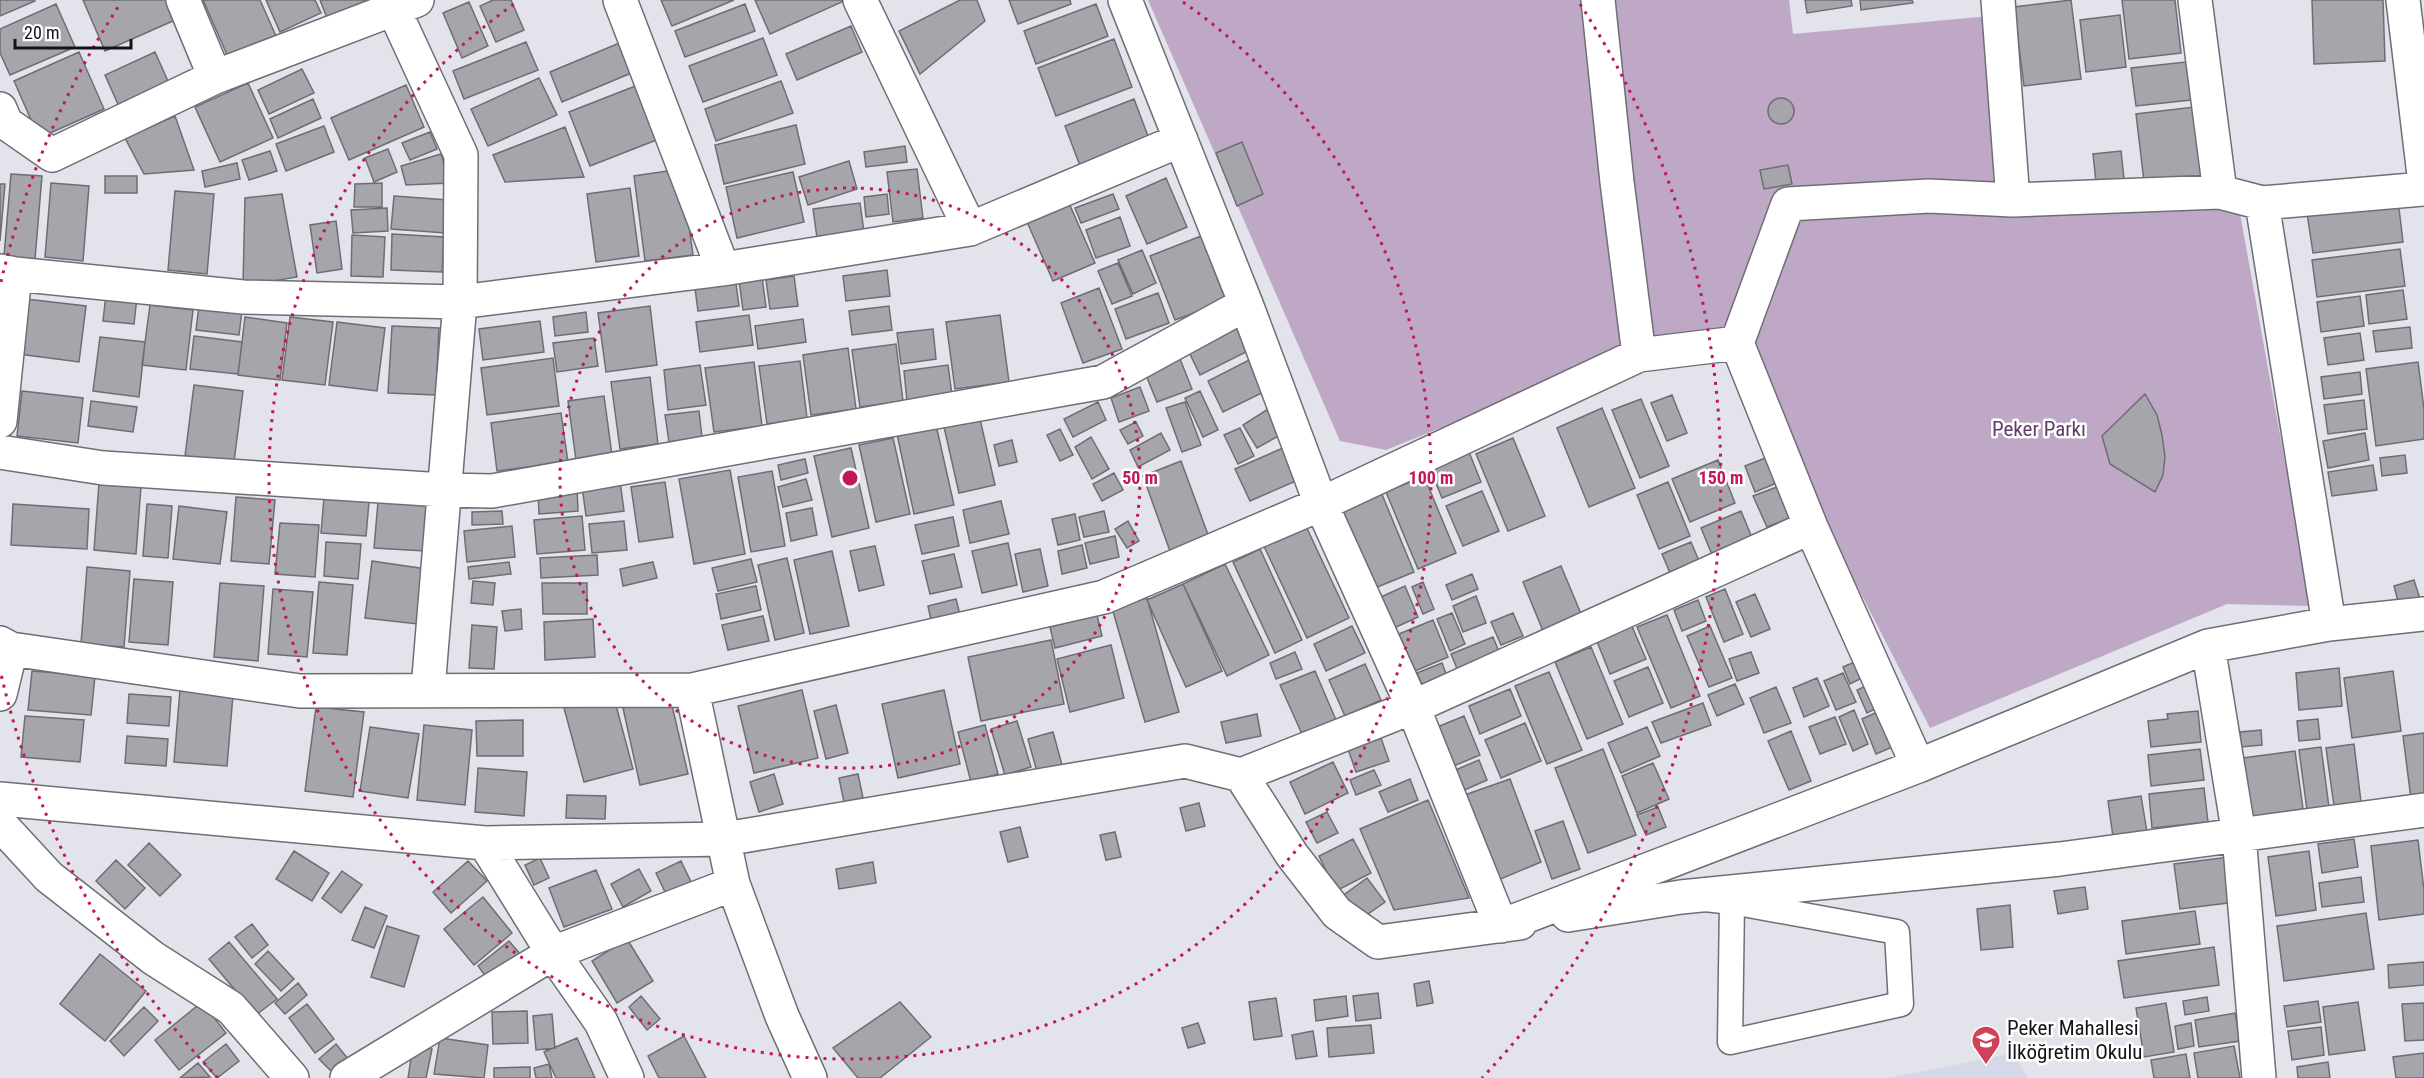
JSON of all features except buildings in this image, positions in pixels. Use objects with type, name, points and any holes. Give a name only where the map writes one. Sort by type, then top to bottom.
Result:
[{"type":"street","points":[[183,0],[215,77]]},
{"type":"street","points":[[620,0],[723,269]]},
{"type":"street","points":[[860,0],[970,228]]},
{"type":"street","points":[[1125,0],[1246,304],[1321,504],[1413,706],[1501,926]]},
{"type":"street","points":[[1598,0],[1617,182],[1639,355]]},
{"type":"street","points":[[1998,0],[2013,200]]},
{"type":"street","points":[[2195,0],[2220,192]]},
{"type":"street","points":[[2403,0],[2424,176]]},
{"type":"street","points":[[0,109],[6,123],[52,155],[215,77],[406,5],[460,155],[460,302],[428,689]]},
{"type":"street","points":[[0,421],[7,272],[243,297],[460,302],[723,269],[970,228],[1181,140]]},
{"type":"street","points":[[1918,766],[1811,527],[1737,343],[1788,204],[1929,196],[2013,200],[2220,192],[2262,202],[2424,189]]},
{"type":"street","points":[[2262,202],[2329,624]]},
{"type":"street","points":[[0,452],[102,468],[443,490],[492,491],[1103,382],[1246,304]]},
{"type":"street","points":[[0,694],[6,646],[300,691],[692,690],[1104,597],[1321,504],[1639,355],[1737,343]]},
{"type":"street","points":[[0,799],[485,843],[725,839],[1185,761],[1241,775],[1413,706],[1811,527]]},
{"type":"street","points":[[1501,926],[1918,766],[2208,646],[2329,624],[2424,614]]},
{"type":"street","points":[[2208,646],[2239,835],[2259,1078]]},
{"type":"street","points":[[692,690],[733,884],[782,1016],[810,1078]]},
{"type":"street","points":[[1241,775],[1292,855],[1337,913],[1378,942],[1501,926],[1682,897],[2060,859],[2424,810]]},
{"type":"street","points":[[0,824],[49,877],[153,958],[231,1008],[292,1078]]},
{"type":"street","points":[[485,843],[553,953],[601,1022],[627,1078]]},
{"type":"street","points":[[347,1078],[553,953],[733,884]]},
{"type":"lane","points":[[1682,897],[1732,902],[1897,932],[1900,1004],[1730,1042],[1732,902]]},
{"type":"shaded area","name":"Peker Mahallesi İlköğretim Okulu","points":[[2014,1053],[2028,1078],[1889,1078]]},
{"type":"green space","name":"Peker Parkı","points":[[1148,0],[1789,0],[1793,34],[1990,16],[2001,192],[2239,208],[2311,606],[2227,604],[1930,728],[1728,335],[1648,344],[1386,450],[1340,441]]},
{"type":"place","name":"Peker Mahallesi İlköğretim Okulu","points":[[1986,1066]]}]
